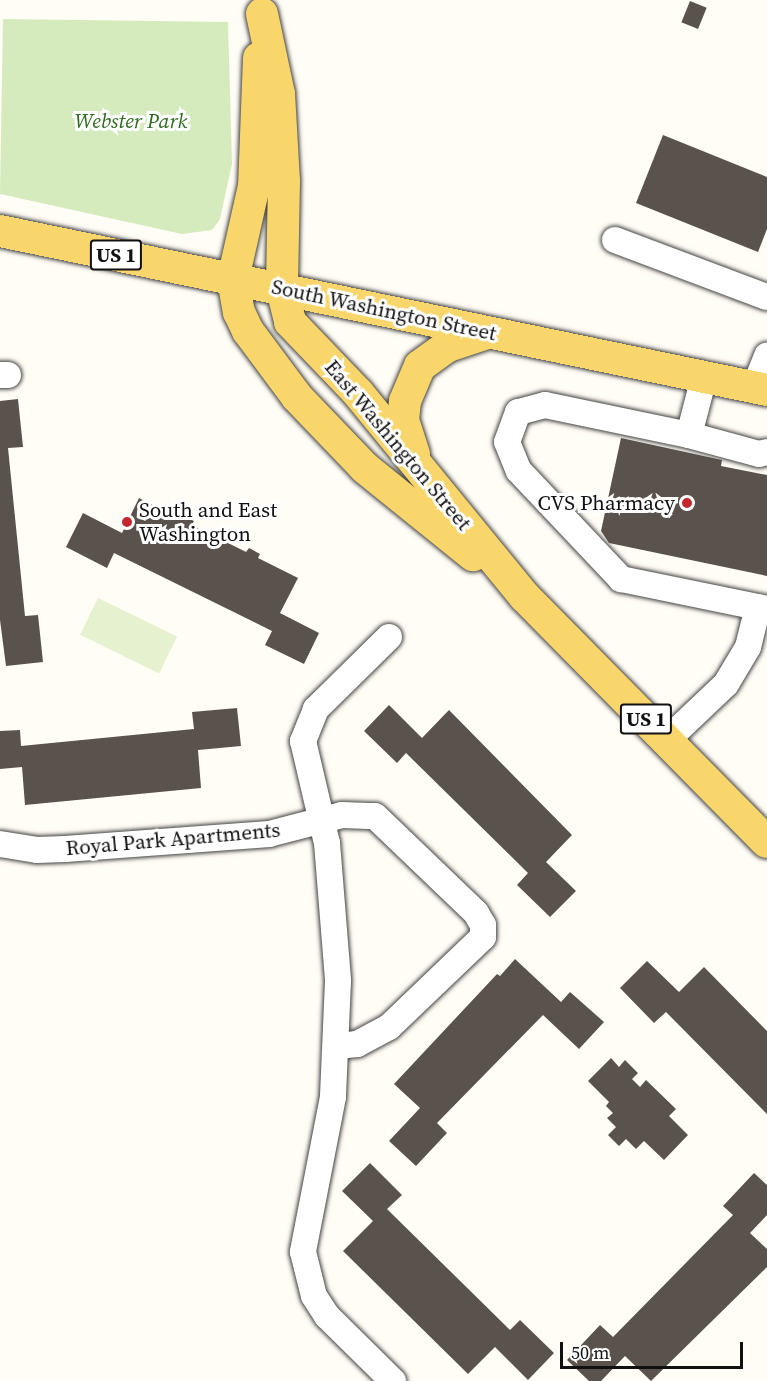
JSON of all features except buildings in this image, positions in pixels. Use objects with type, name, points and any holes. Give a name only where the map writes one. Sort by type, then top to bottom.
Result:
[{"type":"main road","points":[[233,279],[254,186],[261,7]]},
{"type":"main road","name":"East Washington Street","points":[[261,7],[279,94],[284,181],[282,289],[290,322],[358,393],[525,597],[767,842]]},
{"type":"main road","name":"South Washington Street","points":[[0,231],[761,389]]},
{"type":"main road","name":"East Washington Street","points":[[233,279],[233,294],[248,331],[297,397],[365,468],[525,597]]},
{"type":"main road","points":[[419,466],[403,420],[405,401],[420,366],[448,346],[491,333]]},
{"type":"lane","points":[[615,240],[767,297]]},
{"type":"lane","points":[[761,389],[767,356]]},
{"type":"lane","points":[[689,435],[704,377]]},
{"type":"lane","points":[[667,740],[726,684],[748,647],[762,608],[621,579],[519,471],[507,442],[518,412],[545,405],[689,435],[759,454],[767,452]]},
{"type":"lane","points":[[389,637],[331,691],[307,726],[305,758],[322,820],[333,900],[338,1046],[327,1137],[309,1205],[303,1252],[314,1296],[327,1316],[393,1381]]},
{"type":"lane","name":"Royal Park Apartments","points":[[0,844],[65,849],[269,834],[360,813],[375,816],[483,925],[483,937],[475,949],[389,1027],[357,1044],[338,1046]]},
{"type":"green space","name":"Webster Park","points":[[3,19],[228,22],[232,164],[220,219],[212,230],[182,234],[0,194]]},
{"type":"green space","points":[[98,598],[177,637],[159,673],[80,635]]},
{"type":"place","name":"CVS Pharmacy","points":[[687,503]]},
{"type":"place","name":"South and East Washington","points":[[127,522]]}]
